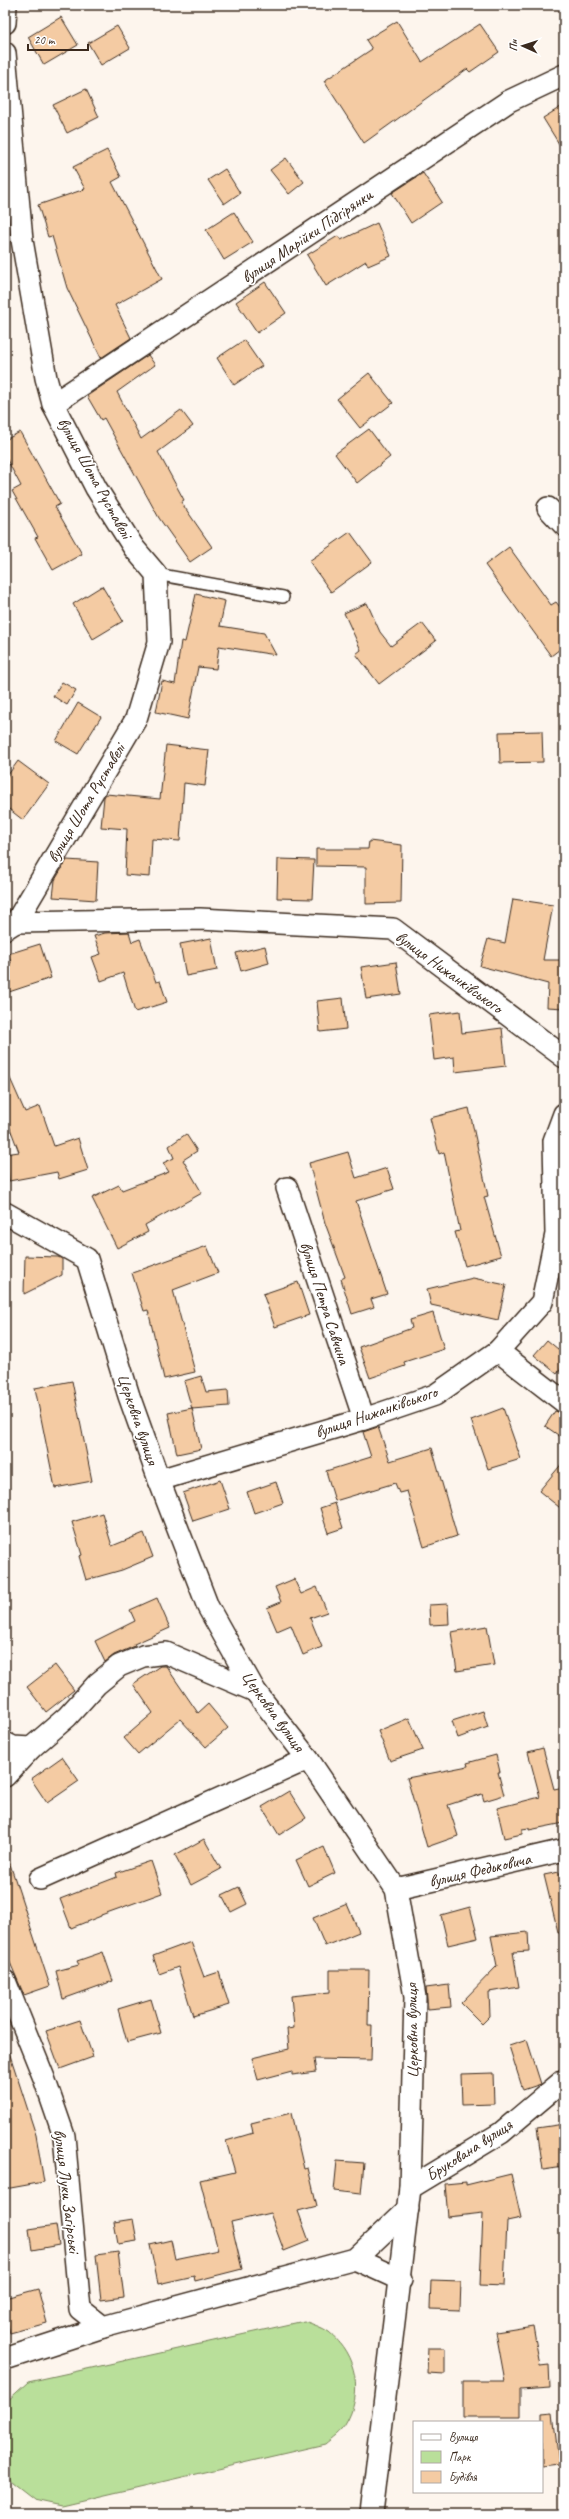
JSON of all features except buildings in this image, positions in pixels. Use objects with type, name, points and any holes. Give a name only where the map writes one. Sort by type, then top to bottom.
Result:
[{"type":"street","points":[[5,23],[6,5]]},
{"type":"street","name":"вулиця Шота Руставелі","points":[[5,53],[22,240],[46,378],[53,404],[96,488],[134,548],[156,574],[159,642],[136,719],[10,926]]},
{"type":"street","name":"вулиця Марійки Підгірянки","points":[[53,404],[509,101],[564,75]]},
{"type":"street","points":[[548,508],[564,525]]},
{"type":"street","name":"вулиця Нижанківського","points":[[10,926],[200,919],[393,930],[564,1056]]},
{"type":"street","name":"вулиця Нижанківського","points":[[159,1480],[364,1419],[435,1395],[498,1351],[542,1302],[556,1234],[554,1141],[564,1114]]},
{"type":"street","name":"вулиця Петра Савчина","points":[[287,1188],[364,1419]]},
{"type":"street","name":"Церковна вулиця","points":[[5,1213],[87,1259],[129,1396],[159,1480],[208,1607],[255,1691],[308,1759],[396,1888],[415,1997],[410,2188],[371,2514]]},
{"type":"street","points":[[498,1351],[564,1402]]},
{"type":"street","points":[[5,1776],[31,1748],[67,1717],[97,1684],[119,1666],[143,1656],[166,1653],[255,1691]]},
{"type":"street","points":[[5,1744],[13,1747],[31,1748]]},
{"type":"street","points":[[40,1879],[308,1759]]},
{"type":"street","name":"вулиця Федьковича","points":[[396,1888],[564,1850]]},
{"type":"street","name":"вулиця Луки Загірські","points":[[5,1981],[44,2078],[64,2136],[80,2309],[103,2327]]},
{"type":"street","name":"Брукована вулиця","points":[[410,2188],[501,2134],[564,2080]]},
{"type":"street","points":[[5,2359],[103,2327],[354,2259],[408,2209]]},
{"type":"street","points":[[354,2259],[400,2280]]},
{"type":"lane","points":[[156,574],[283,596]]},
{"type":"green space","points":[[304,2321],[326,2330],[339,2341],[346,2352],[355,2376],[356,2388],[351,2413],[343,2428],[325,2444],[62,2505],[34,2499],[12,2482],[5,2468],[5,2403],[28,2382]]}]
